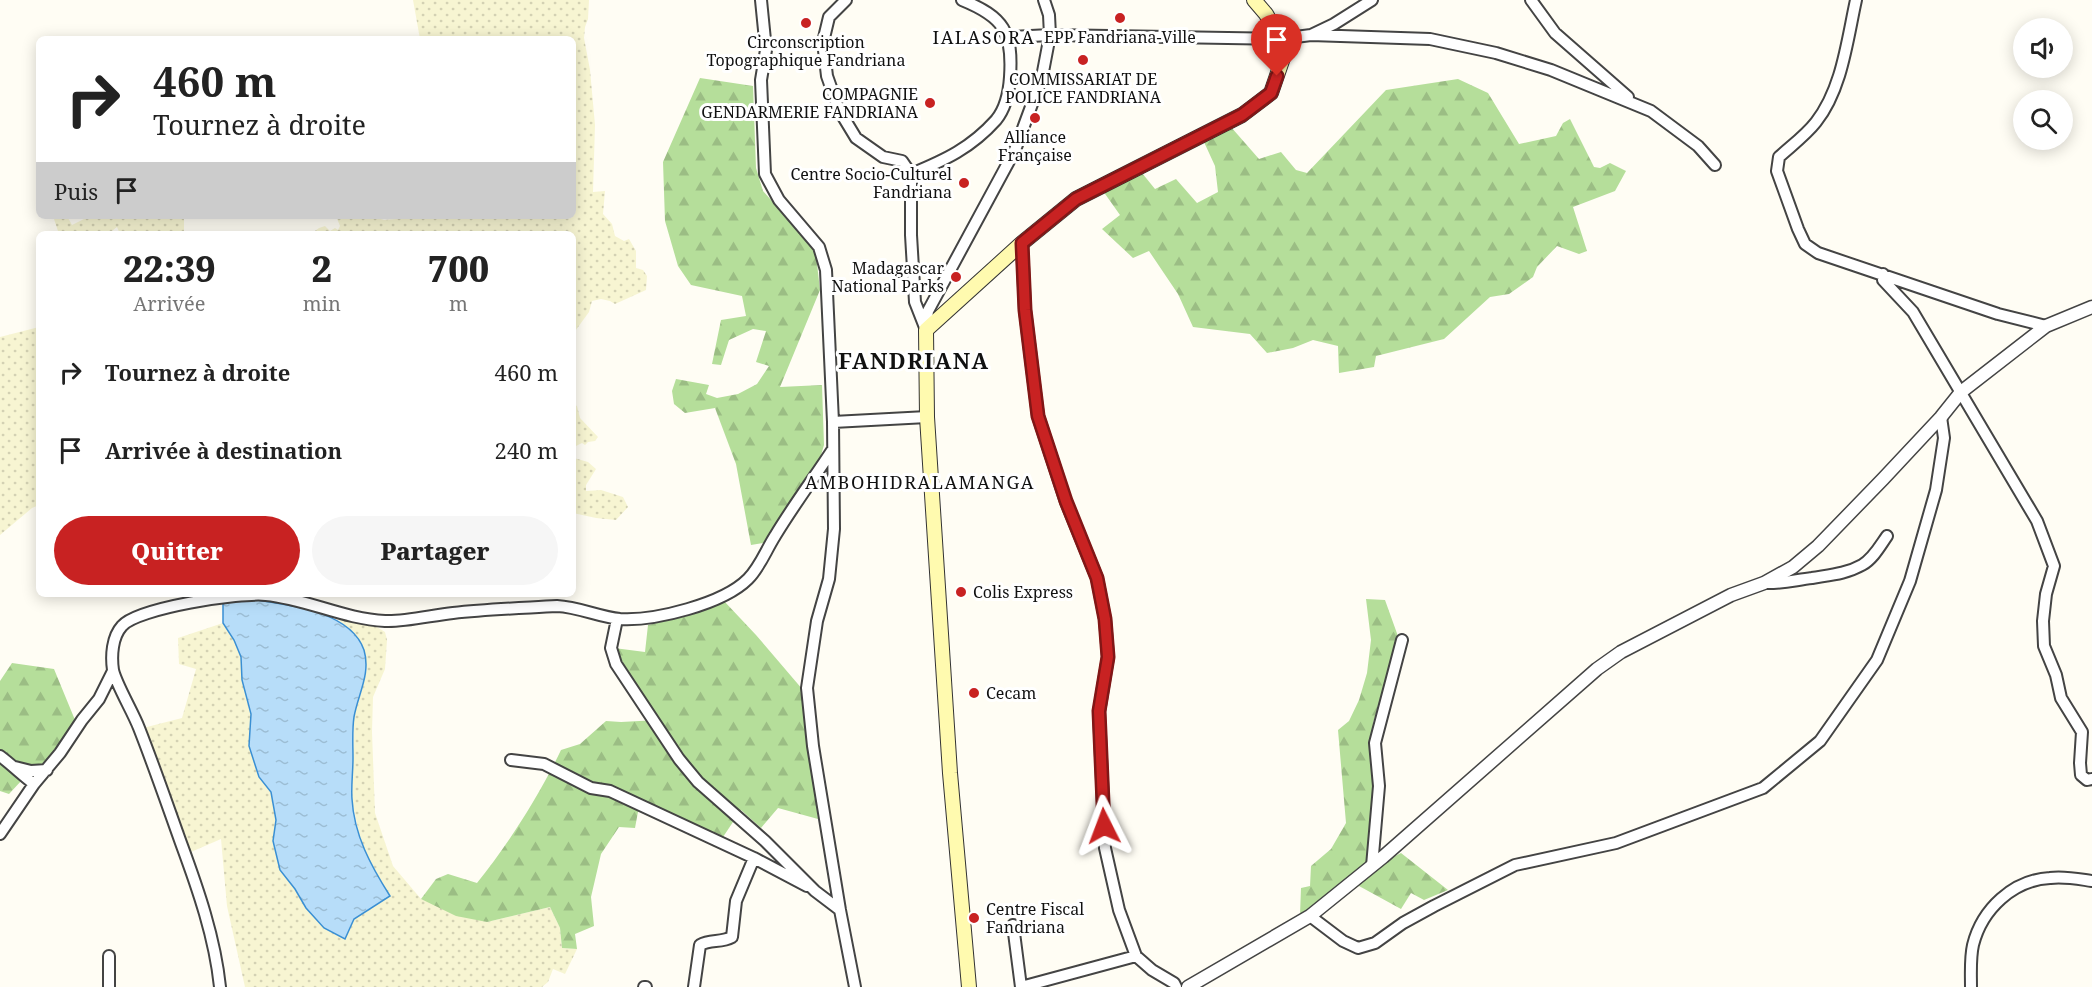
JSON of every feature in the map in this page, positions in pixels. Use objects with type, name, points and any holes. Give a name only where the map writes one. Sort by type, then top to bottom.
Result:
[{"type":"main road","points":[[969,987],[950,773],[927,417],[926,330],[1022,243],[1076,199],[1242,115],[1271,93],[1283,58],[1280,39],[1266,14],[1254,0]]},
{"type":"street","points":[[761,0],[766,50],[761,80],[765,174],[778,200],[819,247],[827,285],[833,422],[834,529],[829,579],[817,621],[807,687],[813,746],[855,987]]},
{"type":"street","points":[[846,0],[829,17],[823,42],[827,76],[839,110],[856,138],[884,158],[902,161],[911,174],[911,235],[915,302],[926,330]]},
{"type":"street","points":[[911,174],[949,158],[968,146],[998,118],[1009,95],[1011,62],[1009,38],[1002,26],[978,3],[962,0]]},
{"type":"street","points":[[926,330],[928,311],[1015,150],[1042,77],[1050,35],[1049,15],[1044,0]]},
{"type":"street","points":[[1311,35],[1334,24],[1372,0]]},
{"type":"street","points":[[1531,0],[1555,33],[1635,103]]},
{"type":"street","points":[[1856,0],[1840,71],[1829,102],[1815,123],[1779,157],[1777,171],[1805,244],[1818,253],[1998,314],[2046,326]]},
{"type":"street","points":[[1009,38],[1050,35],[1280,39],[1311,35],[1430,39],[1551,70],[1635,103],[1651,111],[1698,146],[1715,165]]},
{"type":"street","points":[[1022,243],[1025,310],[1038,416],[1066,501],[1097,578],[1105,619],[1108,657],[1099,711],[1105,848],[1119,910],[1136,956],[1152,970],[1174,983],[1176,987]]},
{"type":"street","points":[[1883,274],[1883,280],[1912,312],[2037,521],[2054,566],[2046,594],[2043,621],[2044,646],[2061,698],[2082,732],[2081,775],[2087,780],[2092,778]]},
{"type":"street","points":[[1188,987],[1310,916],[1372,866],[1598,669],[1622,652],[1731,595],[1764,583],[1793,567],[1818,546],[1941,417],[1961,392],[2046,326],[2092,307]]},
{"type":"street","points":[[833,422],[927,417]]},
{"type":"street","points":[[1310,916],[1343,941],[1358,948],[1375,943],[1403,923],[1515,865],[1616,843],[1763,788],[1820,741],[1877,660],[1910,581],[1936,490],[1944,438],[1941,417]]},
{"type":"street","points":[[280,597],[332,611],[386,621],[456,612],[557,606],[572,607],[617,619],[681,611],[737,588],[756,570],[775,536],[833,449]]},
{"type":"street","points":[[1764,583],[1782,584],[1843,573],[1868,561],[1887,536]]},
{"type":"street","points":[[220,987],[211,933],[196,884],[138,726],[113,671],[113,652],[116,634],[130,619],[223,597]]},
{"type":"street","points":[[617,619],[611,648],[616,664],[679,759],[698,782],[765,841],[815,891],[840,910]]},
{"type":"street","points":[[1372,866],[1379,786],[1375,743],[1402,640]]},
{"type":"street","points":[[0,834],[34,784],[47,770],[99,699],[113,671]]},
{"type":"street","points":[[0,756],[15,766],[34,784]]},
{"type":"street","points":[[511,760],[544,764],[591,788],[610,791],[754,858],[815,891]]},
{"type":"street","points":[[15,766],[31,771],[47,770]]},
{"type":"street","points":[[694,987],[700,945],[706,942],[724,941],[732,937],[736,901],[754,858]]},
{"type":"street","points":[[1971,987],[1974,944],[1985,919],[2001,898],[2013,888],[2048,878],[2092,880]]},
{"type":"street","points":[[1013,925],[1021,987],[1136,956]]},
{"type":"street","points":[[109,956],[109,987]]},
{"type":"shaded area","points":[[413,0],[589,0],[584,38],[590,70],[595,125],[593,192],[605,191],[603,214],[612,224],[615,236],[624,241],[629,239],[636,251],[636,268],[643,270],[647,276],[646,290],[615,304],[601,299],[592,301],[589,312],[576,330],[576,231],[330,231],[335,228],[338,230],[340,226],[337,219],[576,219],[576,36],[419,36]]},
{"type":"shaded area","points":[[54,219],[69,219],[72,225],[84,219],[184,219],[184,231],[119,231],[117,227],[112,231],[58,231]]},
{"type":"shaded area","points":[[325,226],[330,231],[315,231],[319,228]]},
{"type":"shaded area","points":[[36,328],[36,506],[0,535],[0,337]]},
{"type":"shaded area","points":[[576,406],[580,418],[598,437],[595,441],[585,445],[582,443],[576,446]]},
{"type":"shaded area","points":[[576,459],[588,462],[596,469],[586,485],[586,491],[601,490],[623,497],[628,507],[616,520],[576,514]]},
{"type":"shaded area","points":[[341,618],[377,627],[385,632],[387,640],[385,669],[373,697],[372,732],[375,813],[393,866],[421,899],[487,922],[550,907],[560,928],[562,948],[577,949],[565,974],[553,969],[548,982],[542,987],[245,987],[227,906],[221,839],[191,852],[175,808],[167,803],[143,728],[182,718],[196,669],[179,664],[178,638],[223,623],[241,657],[242,680],[251,714],[249,746],[259,777],[271,792],[276,820],[273,841],[280,870],[306,908],[347,932],[354,919],[390,896],[362,846],[352,801],[354,718],[367,669],[350,629],[338,621]]},
{"type":"green space","points":[[700,78],[753,86],[756,168],[763,191],[808,241],[816,255],[820,290],[780,387],[822,385],[824,445],[819,462],[763,543],[751,545],[736,464],[715,408],[685,413],[674,404],[672,391],[676,379],[709,385],[706,394],[717,398],[738,394],[757,384],[769,366],[756,362],[766,331],[753,329],[729,340],[721,365],[712,364],[721,320],[746,316],[742,296],[691,285],[678,266],[665,221],[663,162]]},
{"type":"green space","points":[[1458,79],[1488,93],[1519,144],[1556,136],[1563,123],[1570,119],[1594,167],[1600,168],[1610,163],[1626,171],[1615,191],[1573,207],[1587,251],[1579,254],[1557,246],[1537,267],[1533,277],[1509,294],[1490,297],[1444,339],[1376,356],[1374,367],[1339,373],[1338,346],[1313,340],[1293,348],[1267,353],[1250,334],[1193,327],[1178,294],[1149,251],[1133,258],[1102,229],[1120,215],[1103,191],[1142,173],[1155,189],[1176,179],[1197,203],[1218,192],[1215,166],[1204,142],[1231,127],[1259,159],[1281,152],[1296,170],[1307,173],[1386,90]]},
{"type":"green space","points":[[1366,599],[1385,600],[1399,639],[1373,723],[1380,773],[1374,867],[1401,853],[1448,890],[1424,900],[1411,893],[1401,909],[1359,886],[1300,915],[1301,888],[1310,886],[1311,866],[1331,849],[1346,823],[1338,730],[1349,721],[1359,700],[1367,673],[1371,640]]},
{"type":"green space","points":[[724,601],[803,690],[818,819],[778,808],[761,828],[741,810],[721,840],[640,801],[635,828],[619,827],[601,854],[591,897],[594,926],[575,934],[577,949],[562,948],[560,928],[550,907],[487,922],[456,916],[421,899],[436,879],[448,874],[477,883],[523,819],[561,750],[580,744],[606,721],[658,720],[614,648],[645,652],[648,625],[687,616]]},
{"type":"green space","points":[[12,663],[54,669],[75,720],[65,739],[9,794],[0,791],[0,681]]},
{"type":"water","points":[[257,600],[302,608],[333,619],[347,627],[357,637],[364,650],[365,676],[353,722],[353,812],[365,850],[390,896],[354,919],[345,939],[324,928],[306,908],[280,870],[273,841],[276,820],[271,792],[259,777],[249,746],[251,714],[242,680],[241,657],[223,623],[223,601]]},
{"type":"place","name":"EPP Fandriana-Ville","points":[[1120,18]]},
{"type":"place","name":"Circonscription Topographique Fandriana","points":[[806,23]]},
{"type":"place","name":"COMMISSARIAT DE POLICE FANDRIANA","points":[[1083,60]]},
{"type":"place","name":"COMPAGNIE GENDARMERIE FANDRIANA","points":[[930,103]]},
{"type":"place","name":"Alliance Française","points":[[1035,118]]},
{"type":"place","name":"Centre Socio-Culturel Fandriana","points":[[964,183]]},
{"type":"place","name":"Madagascar National Parks","points":[[956,277]]},
{"type":"place","name":"Colis Express","points":[[961,592]]},
{"type":"place","name":"Cecam","points":[[974,693]]},
{"type":"place","name":"Centre Fiscal Fandriana","points":[[974,918]]},
{"type":"district","name":"IALASORA","points":[[984,37]]},
{"type":"district","name":"FANDRIANA","points":[[914,360]]},
{"type":"district","name":"AMBOHIDRALAMANGA","points":[[920,482]]},
{"type":"route","points":[[1104,826],[1099,711],[1108,657],[1105,619],[1097,578],[1066,501],[1038,416],[1025,310],[1022,243],[1076,199],[1242,115],[1271,93],[1277,76]]}]
